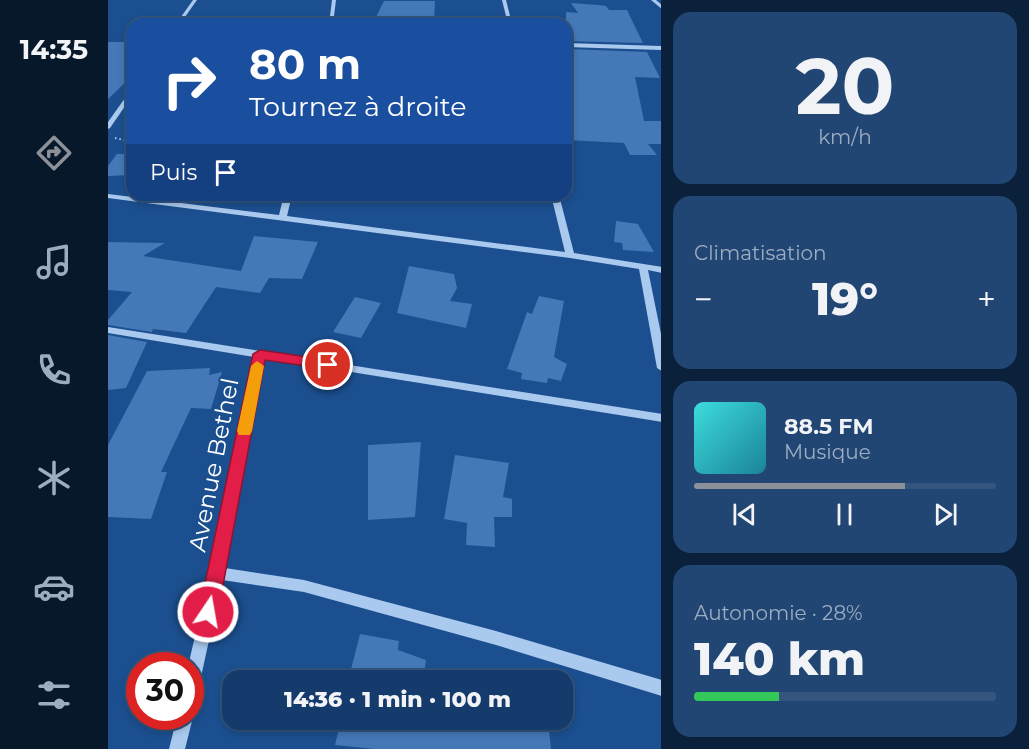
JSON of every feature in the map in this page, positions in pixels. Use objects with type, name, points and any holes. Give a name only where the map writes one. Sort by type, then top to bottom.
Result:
[{"type":"street","points":[[182,18],[195,0]]},
{"type":"street","points":[[332,18],[334,0]]},
{"type":"street","points":[[504,0],[508,18]]},
{"type":"street","points":[[572,45],[661,48]]},
{"type":"street","points":[[108,127],[126,101]]},
{"type":"street","points":[[108,196],[126,198]]},
{"type":"street","points":[[146,201],[570,255],[661,270]]},
{"type":"street","points":[[282,219],[286,201]]},
{"type":"street","points":[[556,201],[570,255]]},
{"type":"street","points":[[643,268],[661,363]]},
{"type":"street","points":[[108,330],[661,418]]},
{"type":"street","name":"Avenue Bethel","points":[[199,652],[217,573],[260,354]]},
{"type":"street","points":[[217,573],[304,586],[661,688]]},
{"type":"street","points":[[177,749],[181,730]]},
{"type":"path","points":[[108,136],[126,140]]},
{"type":"building","points":[[384,1],[435,1],[434,18],[376,18]]},
{"type":"building","points":[[571,3],[606,6],[609,10],[627,10],[643,43],[572,41],[572,18],[566,18],[566,12],[578,13]]},
{"type":"building","points":[[108,42],[126,42],[126,82],[108,99]]},
{"type":"building","points":[[572,49],[647,52],[660,78],[635,77],[644,121],[661,121],[661,144],[648,144],[657,155],[630,155],[624,143],[572,140]]},
{"type":"building","points":[[117,154],[126,154],[126,175],[108,176],[108,166]]},
{"type":"building","points":[[616,221],[638,224],[654,252],[623,250],[622,243],[614,242]]},
{"type":"building","points":[[254,236],[318,242],[302,279],[269,278],[260,293],[216,287],[186,333],[153,329],[152,332],[108,325],[108,320],[132,292],[108,290],[108,242],[165,243],[143,256],[241,271]]},
{"type":"building","points":[[409,266],[454,274],[457,288],[450,301],[472,304],[466,328],[397,313]]},
{"type":"building","points":[[539,296],[564,301],[554,357],[567,364],[561,381],[548,378],[547,383],[521,379],[522,373],[507,369],[527,312],[532,314]]},
{"type":"building","points":[[355,297],[381,303],[361,338],[333,332]]},
{"type":"building","points":[[108,335],[147,342],[126,388],[108,390]]},
{"type":"building","points":[[210,368],[209,375],[222,372],[211,409],[191,408],[161,472],[167,472],[151,519],[108,517],[108,445],[147,371]]},
{"type":"building","points":[[421,442],[415,517],[368,520],[368,445]]},
{"type":"building","points":[[455,455],[509,463],[503,497],[512,499],[512,517],[494,517],[495,547],[466,545],[467,523],[444,519]]},
{"type":"building","points":[[360,634],[399,641],[398,650],[426,660],[425,670],[351,670]]},
{"type":"building","points":[[339,730],[549,730],[551,749],[374,749],[335,745]]},
{"type":"slow traffic","points":[[245,431],[257,366]]},
{"type":"route","points":[[208,612],[260,354],[328,365]]}]
